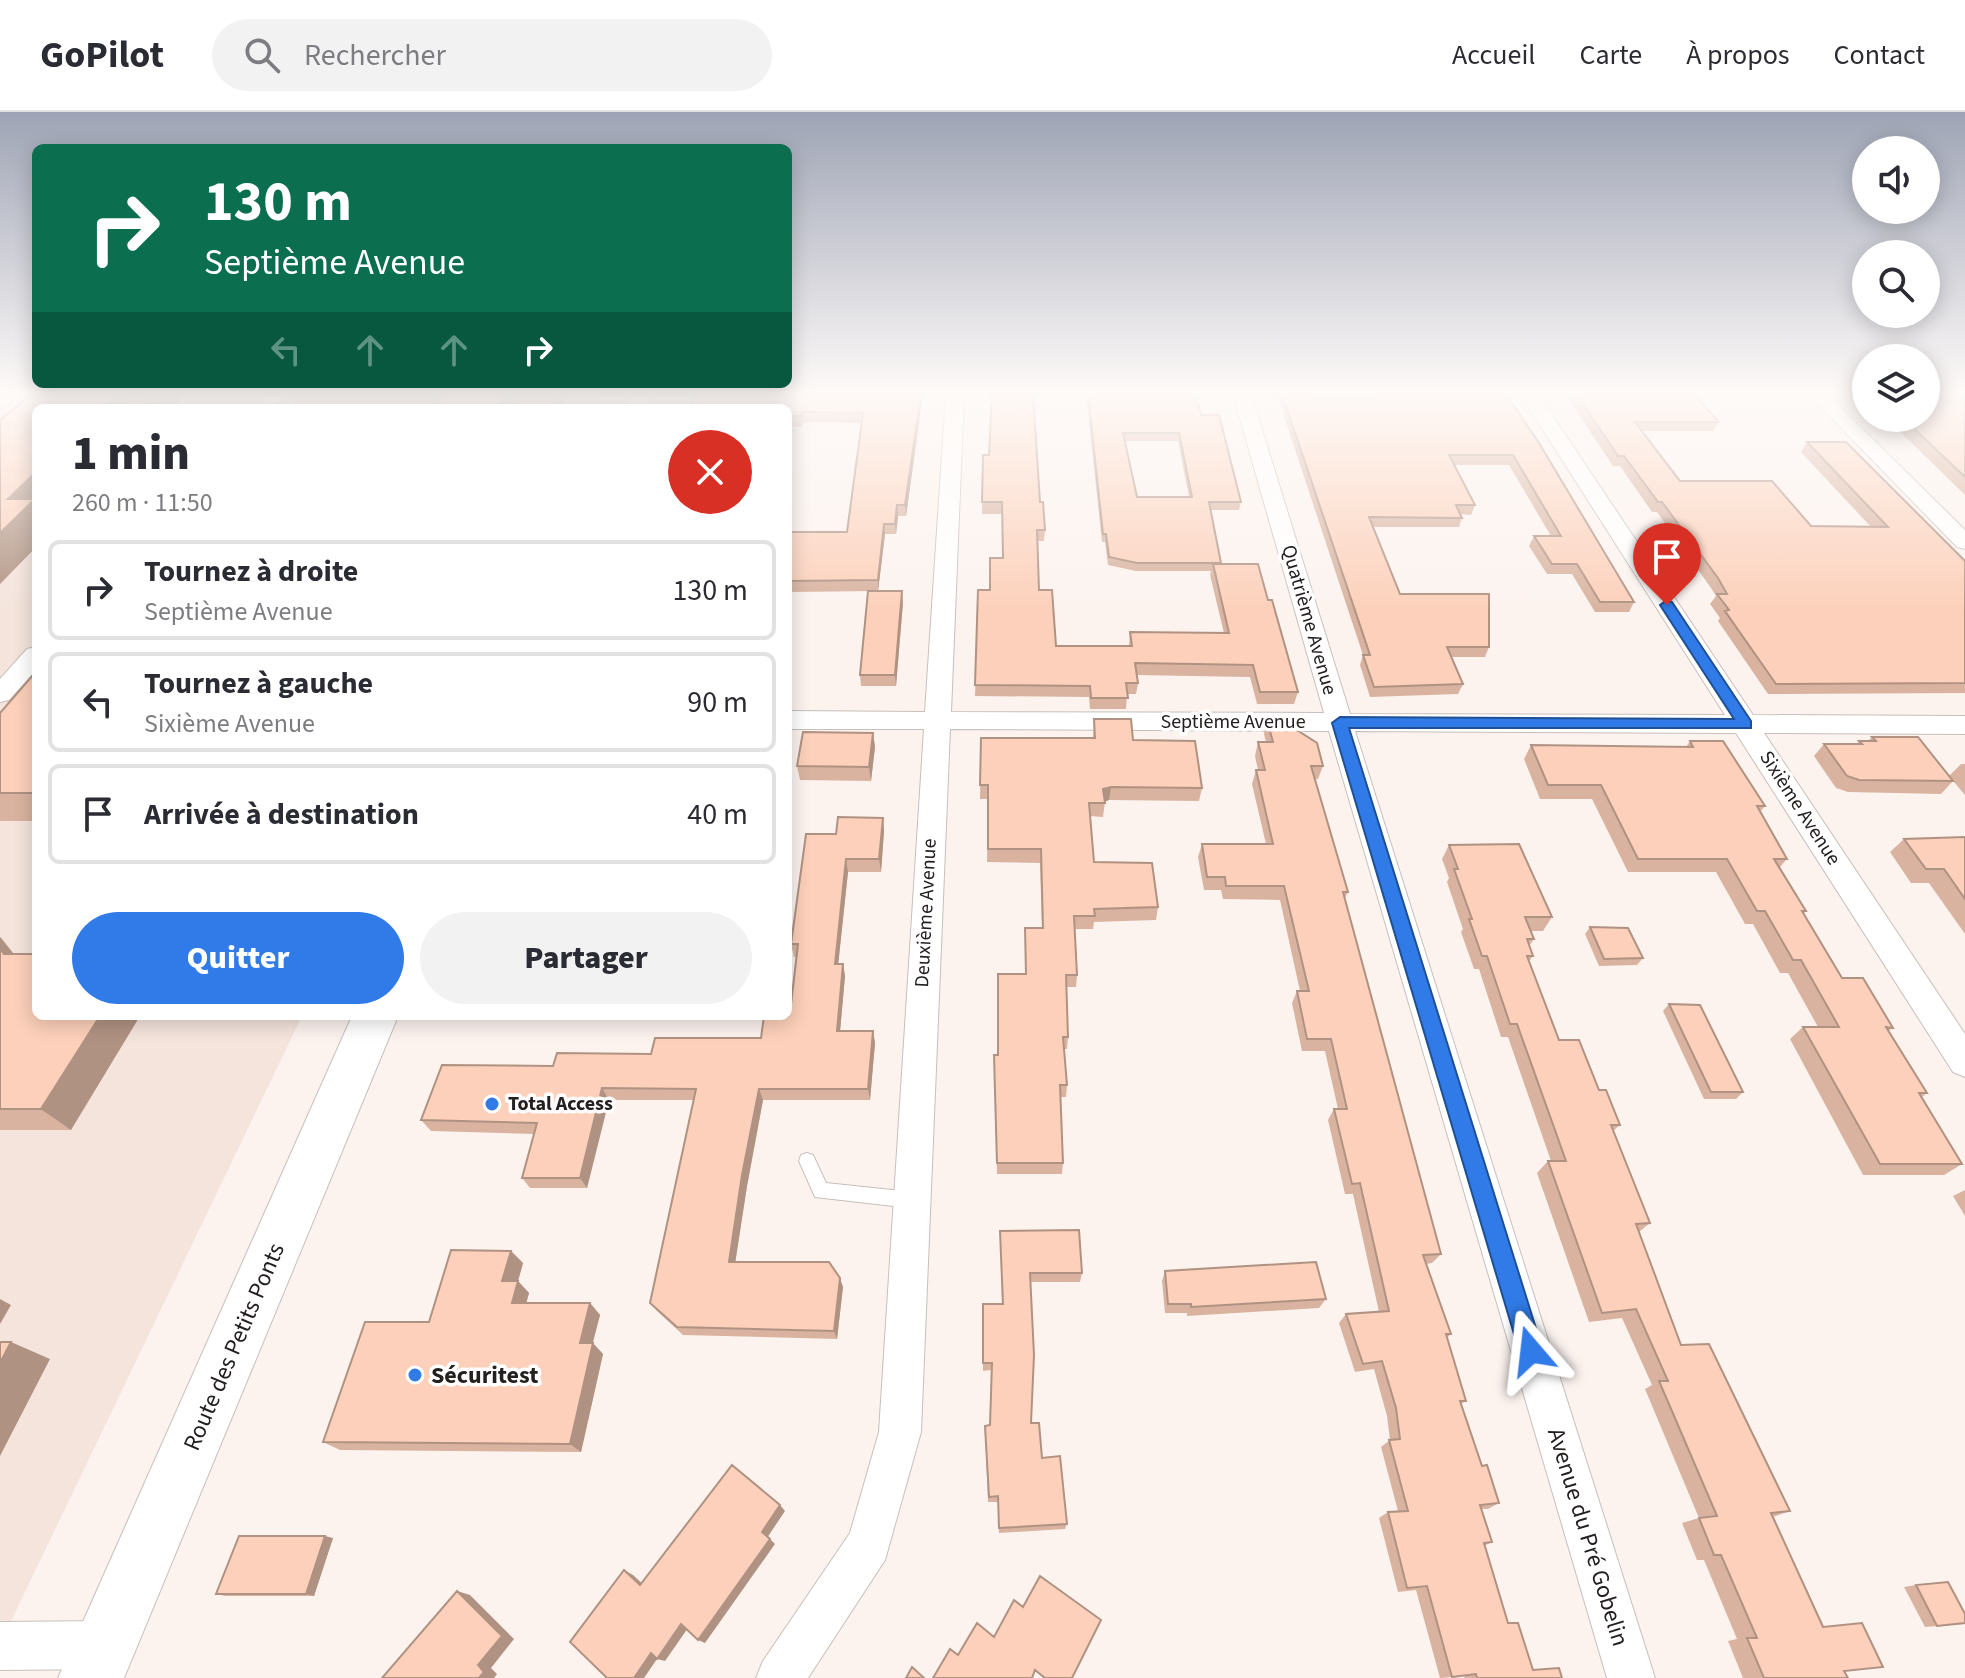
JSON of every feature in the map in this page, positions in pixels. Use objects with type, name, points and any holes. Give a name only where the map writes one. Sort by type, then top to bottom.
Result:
[{"type":"main road","name":"Route des Petits Ponts","points":[[98,1661],[373,1020]]},
{"type":"street","name":"Deuxième Avenue","points":[[780,1678],[869,1544],[900,1432],[951,467]]},
{"type":"street","name":"Quatrième Avenue","points":[[1264,467],[1531,1351]]},
{"type":"street","name":"Sixième Avenue","points":[[1577,467],[1965,1062]]},
{"type":"street","points":[[1890,467],[1965,542]]},
{"type":"street","points":[[0,694],[19,666]]},
{"type":"street","name":"Septième Avenue","points":[[792,720],[1965,725]]},
{"type":"street","name":"Avenue du Pré Gobelin","points":[[1531,1351],[1631,1678]]},
{"type":"street","points":[[0,1646],[98,1661]]},
{"type":"lane","points":[[807,1161],[821,1191],[912,1200]]},
{"type":"shaded area","points":[[0,467],[32,467],[32,1020],[300,1020],[0,1644]]},
{"type":"building","points":[[0,467],[32,467],[32,476],[8,499],[32,499],[32,502],[0,533]]},
{"type":"building","points":[[856,467],[910,467],[905,505],[897,505],[895,524],[884,524],[878,580],[792,581],[792,532],[847,532]]},
{"type":"building","points":[[983,467],[1038,467],[1045,530],[1037,530],[1039,590],[1052,590],[1056,646],[1132,646],[1130,632],[1229,633],[1213,564],[1258,564],[1268,600],[1272,600],[1298,692],[1260,692],[1253,665],[1135,663],[1138,683],[1126,683],[1128,698],[1091,698],[1090,686],[975,685],[978,590],[990,590],[990,558],[1003,558],[1002,502],[982,502]]},
{"type":"building","points":[[1096,467],[1130,467],[1137,497],[1192,497],[1186,467],[1232,467],[1241,502],[1209,502],[1221,563],[1137,563],[1109,557],[1106,534],[1103,534]]},
{"type":"building","points":[[1307,467],[1455,467],[1475,505],[1456,505],[1462,518],[1369,517],[1400,594],[1489,594],[1489,647],[1447,647],[1463,684],[1374,687],[1363,655],[1370,655]]},
{"type":"building","points":[[1520,467],[1553,467],[1634,602],[1600,602],[1577,564],[1552,564],[1534,536],[1561,536]]},
{"type":"building","points":[[1632,467],[1669,467],[1680,481],[1772,481],[1811,526],[1888,527],[1831,467],[1871,467],[1965,561],[1965,683],[1776,684],[1725,611],[1729,610],[1717,594],[1727,594],[1718,578],[1662,502],[1658,502]]},
{"type":"building","points":[[1955,467],[1965,467],[1965,477]]},
{"type":"building","points":[[868,591],[902,591],[895,675],[860,675]]},
{"type":"building","points":[[32,676],[32,793],[0,793],[0,713]]},
{"type":"building","points":[[1094,719],[1131,719],[1133,740],[1195,741],[1202,788],[1111,787],[1103,789],[1105,803],[1089,803],[1094,862],[1152,863],[1158,907],[1094,909],[1095,916],[1074,916],[1077,975],[1066,975],[1068,1037],[1063,1037],[1067,1085],[1060,1085],[1063,1163],[997,1163],[994,1055],[998,1055],[998,974],[1026,974],[1025,928],[1043,928],[1041,849],[988,849],[988,785],[980,785],[981,738],[1095,738]]},
{"type":"building","points":[[1267,720],[1281,720],[1317,743],[1323,766],[1311,766],[1348,892],[1343,892],[1441,1254],[1423,1255],[1451,1334],[1446,1334],[1466,1401],[1460,1401],[1482,1466],[1487,1465],[1499,1503],[1480,1505],[1492,1542],[1484,1543],[1508,1623],[1518,1623],[1533,1670],[1559,1668],[1562,1678],[1477,1678],[1476,1674],[1452,1677],[1427,1586],[1407,1588],[1388,1512],[1408,1511],[1389,1440],[1400,1439],[1396,1408],[1382,1361],[1363,1364],[1346,1314],[1389,1311],[1360,1183],[1352,1184],[1334,1109],[1347,1109],[1331,1039],[1307,1039],[1297,991],[1309,991],[1284,886],[1226,886],[1225,877],[1207,877],[1202,844],[1273,844],[1256,770],[1265,770],[1258,742],[1273,742]]},
{"type":"building","points":[[803,732],[873,733],[869,767],[797,766]]},
{"type":"building","points":[[1872,737],[1918,737],[1953,781],[1859,780],[1847,776],[1824,744],[1876,741]]},
{"type":"building","points":[[1690,741],[1723,741],[1765,806],[1757,806],[1787,859],[1774,859],[1806,911],[1802,911],[1842,978],[1863,978],[1893,1028],[1886,1027],[1927,1093],[1919,1093],[1962,1164],[1880,1164],[1803,1027],[1839,1027],[1801,960],[1793,960],[1765,911],[1757,911],[1727,859],[1638,859],[1601,785],[1548,785],[1531,745],[1693,747]]},
{"type":"building","points":[[838,817],[883,818],[879,859],[846,859],[835,964],[843,964],[837,1031],[873,1031],[868,1089],[759,1089],[729,1262],[829,1262],[840,1278],[834,1331],[677,1327],[650,1303],[696,1089],[602,1088],[580,1178],[522,1178],[537,1123],[421,1120],[442,1065],[553,1066],[557,1053],[651,1054],[655,1038],[761,1038],[763,1020],[792,1020],[798,944],[792,944],[792,937],[806,834],[836,834]]},
{"type":"building","points":[[1965,837],[1965,899],[1944,869],[1926,869],[1904,839]]},
{"type":"building","points":[[1519,844],[1552,917],[1525,917],[1534,939],[1527,939],[1533,956],[1527,956],[1559,1040],[1579,1040],[1599,1090],[1606,1090],[1620,1125],[1611,1125],[1650,1223],[1636,1224],[1681,1345],[1709,1344],[1790,1511],[1771,1513],[1823,1627],[1862,1623],[1883,1667],[1844,1671],[1848,1678],[1764,1678],[1747,1638],[1757,1638],[1721,1555],[1714,1555],[1699,1518],[1717,1516],[1659,1381],[1668,1381],[1636,1309],[1602,1313],[1548,1161],[1566,1161],[1517,1024],[1510,1024],[1487,956],[1482,956],[1449,845]]},
{"type":"building","points":[[1590,927],[1628,928],[1643,958],[1604,959]]},
{"type":"building","points":[[0,949],[4,954],[32,954],[32,1020],[97,1020],[41,1109],[0,1109]]},
{"type":"building","points":[[1669,1004],[1700,1005],[1743,1092],[1711,1092]]},
{"type":"building","points":[[1079,1230],[1082,1273],[1030,1273],[1034,1355],[1031,1423],[1039,1423],[1042,1458],[1060,1456],[1067,1524],[999,1528],[998,1496],[989,1497],[985,1426],[990,1425],[992,1363],[983,1363],[983,1304],[1003,1304],[1000,1231]]},
{"type":"building","points":[[451,1250],[511,1251],[502,1281],[518,1281],[512,1303],[590,1303],[580,1343],[593,1343],[570,1444],[323,1442],[365,1322],[429,1322]]},
{"type":"building","points":[[1316,1262],[1326,1299],[1191,1307],[1191,1304],[1168,1304],[1165,1271]]},
{"type":"building","points":[[0,1342],[11,1342],[0,1363]]},
{"type":"building","points":[[732,1465],[780,1505],[762,1532],[770,1539],[698,1640],[681,1624],[657,1659],[651,1653],[634,1678],[607,1678],[570,1642],[624,1570],[640,1585]]},
{"type":"building","points":[[239,1536],[325,1536],[306,1594],[216,1594]]},
{"type":"building","points":[[1040,1576],[1101,1620],[1072,1678],[1045,1678],[1035,1670],[1032,1678],[933,1678],[950,1649],[958,1655],[977,1623],[994,1637],[1014,1600],[1023,1607]]},
{"type":"building","points":[[1948,1582],[1965,1614],[1965,1623],[1937,1626],[1916,1585]]},
{"type":"building","points":[[457,1591],[502,1636],[478,1665],[484,1672],[479,1678],[382,1678]]},
{"type":"building","points":[[912,1667],[924,1678],[906,1678]]},
{"type":"place","name":"Total Access","points":[[492,1104]]},
{"type":"place","name":"Sécuritest","points":[[415,1375]]},
{"type":"route","points":[[1531,1351],[1340,723],[1745,724],[1667,605]]}]
